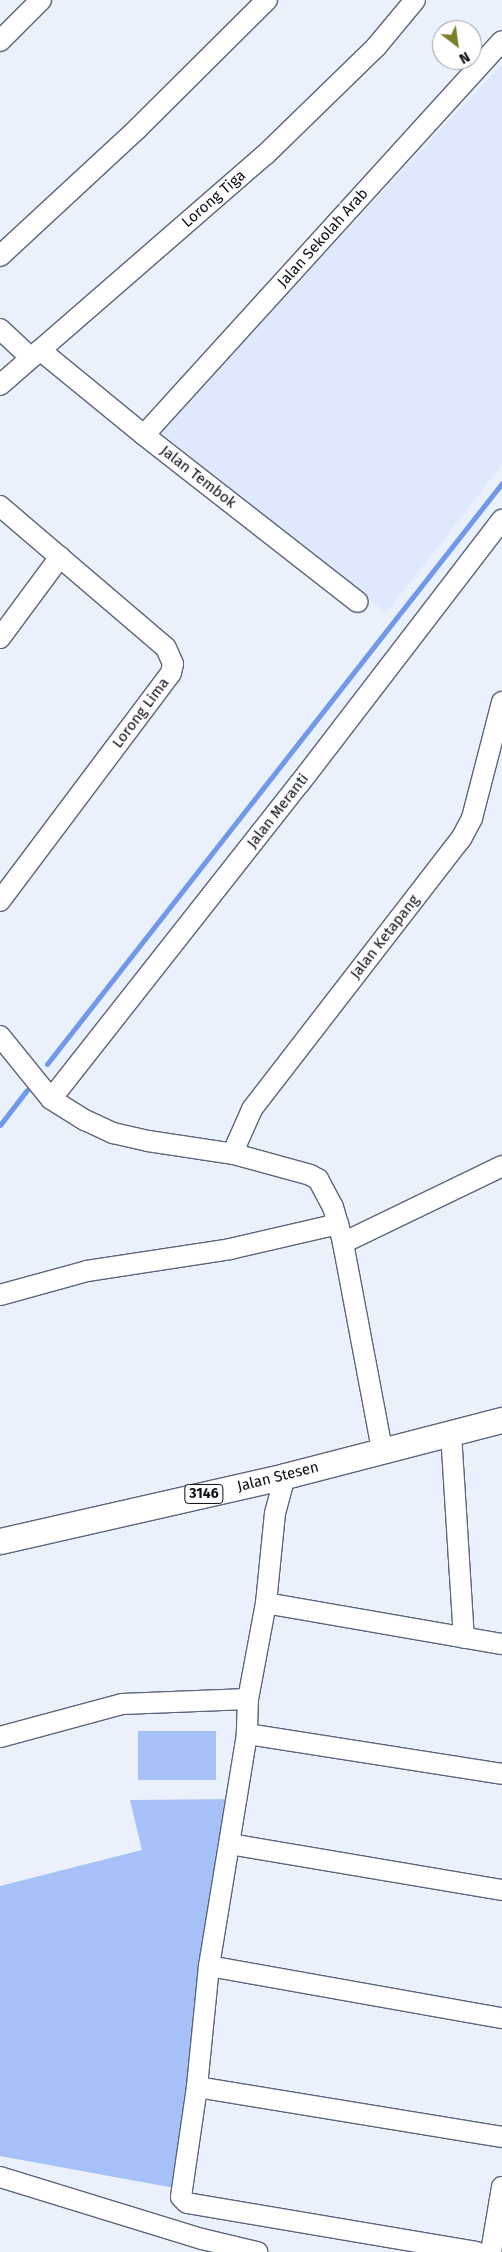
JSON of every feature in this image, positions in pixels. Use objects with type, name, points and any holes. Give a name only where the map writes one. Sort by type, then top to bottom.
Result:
[{"type":"main road","name":"Jalan Stesen","points":[[0,1541],[285,1476],[382,1450],[501,1422]]},
{"type":"street","points":[[0,41],[41,0]]},
{"type":"street","points":[[0,256],[138,128],[267,0]]},
{"type":"street","name":"Lorong Tiga","points":[[0,385],[265,154],[376,47],[415,0]]},
{"type":"street","name":"Jalan Sekolah Arab","points":[[144,435],[502,41]]},
{"type":"street","name":"Jalan Tembok","points":[[0,329],[144,435],[358,602]]},
{"type":"street","name":"Lorong Lima","points":[[0,506],[166,648],[173,664],[171,673],[0,901]]},
{"type":"street","name":"Jalan Meranti","points":[[51,1099],[300,783],[502,520]]},
{"type":"street","points":[[0,638],[60,557]]},
{"type":"street","name":"Jalan Ketapang","points":[[234,1154],[237,1142],[252,1109],[461,839],[472,818],[502,702]]},
{"type":"street","points":[[0,1036],[51,1099],[85,1120],[113,1133],[148,1141],[234,1154],[310,1175],[318,1179],[333,1207],[341,1233],[382,1450]]},
{"type":"street","points":[[0,1295],[87,1271],[341,1233],[502,1166]]},
{"type":"street","points":[[451,1434],[464,1638]]},
{"type":"street","points":[[285,1476],[275,1513],[266,1603],[248,1699],[247,1734],[209,1966],[197,2087],[180,2192],[184,2201],[476,2252]]},
{"type":"street","points":[[266,1603],[502,1644]]},
{"type":"street","points":[[0,1737],[122,1704],[248,1699]]},
{"type":"street","points":[[247,1734],[502,1774]]},
{"type":"street","points":[[230,1844],[502,1890]]},
{"type":"street","points":[[209,1966],[502,2018]]},
{"type":"street","points":[[197,2087],[502,2137]]},
{"type":"street","points":[[0,2177],[202,2239],[256,2252]]},
{"type":"street","points":[[491,2252],[502,2187]]},
{"type":"shaded area","points":[[502,64],[502,465],[386,613],[159,431]]},
{"type":"shaded area","points":[[138,1731],[216,1731],[216,1780],[138,1780]]},
{"type":"shaded area","points":[[241,1799],[180,2189],[0,2156],[0,1886],[142,1850],[130,1800]]},
{"type":"waterway","points":[[47,1064],[502,483]]},
{"type":"waterway","points":[[0,1125],[27,1090]]}]
